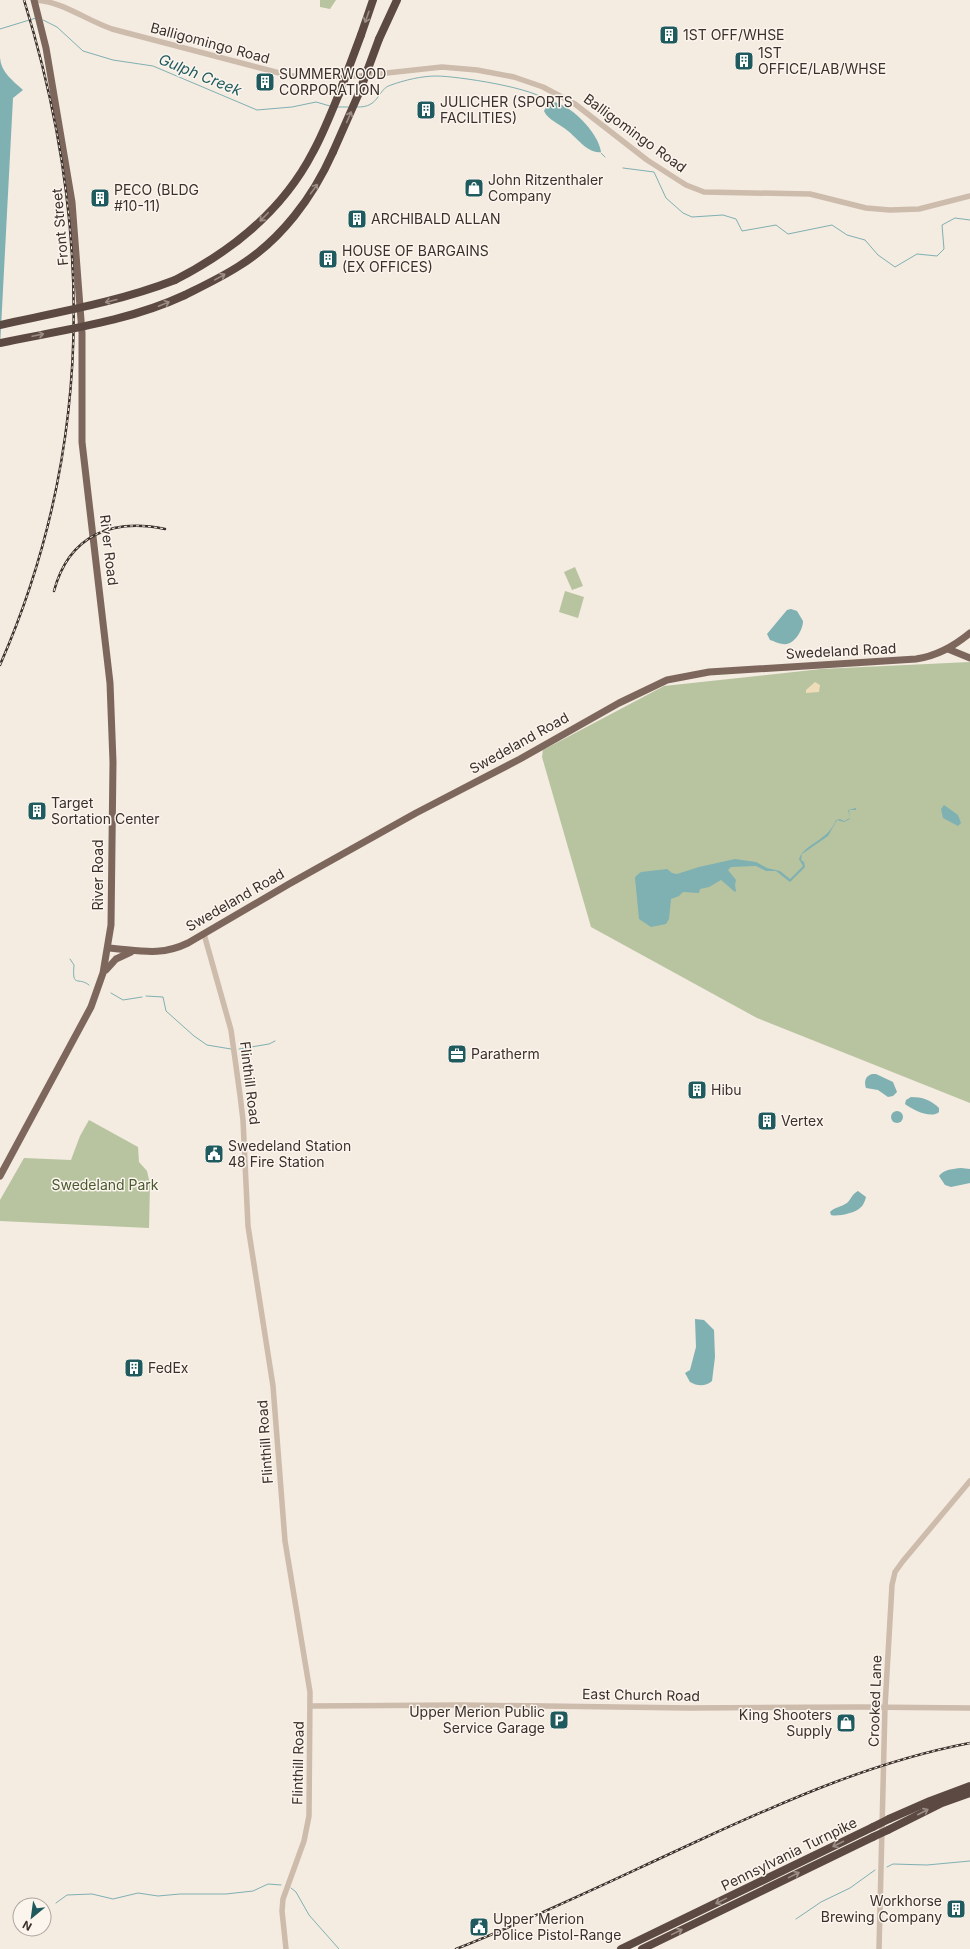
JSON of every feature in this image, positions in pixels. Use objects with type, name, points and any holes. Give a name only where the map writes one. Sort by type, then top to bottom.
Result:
[{"type":"highway","points":[[0,325],[114,300],[175,280],[220,254],[246,234],[284,195],[313,153],[334,106],[373,0]]},
{"type":"highway","points":[[0,344],[129,316],[158,307],[185,295],[240,266],[278,234],[317,184],[333,152],[359,92],[392,0]]},
{"type":"highway","points":[[379,39],[397,0]]},
{"type":"highway","name":"Pennsylvania Turnpike","points":[[621,1949],[889,1819],[930,1801],[970,1786]]},
{"type":"highway","name":"Pennsylvania Turnpike","points":[[642,1949],[942,1803],[970,1793]]},
{"type":"main road","name":"Front Street","points":[[35,0],[41,24],[72,202],[82,333],[82,419],[84,454]]},
{"type":"main road","name":"River Road","points":[[0,1176],[83,1024],[95,999],[103,973],[108,948],[110,925],[113,762],[110,683],[84,454]]},
{"type":"main road","name":"Swedeland Road","points":[[108,948],[151,952],[171,950],[182,946],[409,817],[520,759],[619,703],[667,680],[688,675],[716,672],[808,665],[902,661],[927,658],[948,649],[970,634]]},
{"type":"main road","points":[[948,649],[970,658]]},
{"type":"main road","points":[[103,973],[116,959],[133,951]]},
{"type":"street","name":"Balligomingo Road","points":[[35,0],[54,3],[97,24],[118,31],[291,76],[359,76],[442,67],[477,70],[514,77],[543,87],[575,104],[647,160],[686,185],[704,192],[810,194],[873,209],[890,210],[919,209],[970,196]]},
{"type":"street","name":"Flinthill Road","points":[[204,934],[231,1030],[243,1120],[247,1212],[274,1392],[285,1541],[308,1674],[311,1706],[309,1816],[304,1841],[283,1899],[282,1918],[286,1949]]},
{"type":"street","name":"Crooked Lane","points":[[879,1949],[885,1707],[892,1585],[896,1572],[904,1560],[970,1481]]},
{"type":"street","name":"East Church Road","points":[[311,1706],[461,1705],[690,1708],[970,1708]]},
{"type":"green space","points":[[320,0],[336,0],[330,9],[320,7]]},
{"type":"green space","points":[[575,567],[583,586],[572,590],[564,572]]},
{"type":"green space","points":[[565,591],[584,597],[578,618],[559,612]]},
{"type":"green space","points":[[970,662],[970,1103],[757,1018],[591,927],[542,757],[543,750],[664,686],[821,669]]},
{"type":"green space","name":"Swedeland Park","points":[[89,1120],[138,1147],[139,1162],[147,1171],[150,1184],[149,1228],[0,1221],[0,1200],[24,1158],[71,1160],[80,1136]]},
{"type":"sand","points":[[815,682],[820,685],[819,692],[806,693],[806,690]]},
{"type":"water","points":[[0,58],[5,72],[23,90],[13,98],[0,347]]},
{"type":"water","points":[[549,101],[565,107],[582,120],[595,136],[601,152],[592,151],[587,148],[568,131],[548,117],[544,111]]},
{"type":"water","points":[[791,609],[797,611],[803,621],[800,633],[791,643],[787,644],[780,644],[770,640],[767,634],[787,610]]},
{"type":"water","points":[[944,805],[958,815],[961,823],[958,826],[943,818],[941,809]]},
{"type":"water","points":[[856,808],[856,810],[849,810],[850,817],[848,810]]},
{"type":"water","points":[[850,818],[844,822],[837,820],[828,836],[802,854],[806,849],[828,833],[836,820],[840,819],[844,821]]},
{"type":"water","points":[[802,854],[801,860],[804,862],[805,867],[790,882],[776,871],[766,871],[756,866],[731,867],[728,870],[736,880],[735,892],[721,880],[709,887],[700,889],[699,893],[683,892],[679,896],[671,899],[669,919],[666,924],[651,927],[639,919],[635,878],[641,872],[667,869],[672,873],[677,874],[699,867],[735,859],[756,862],[767,868],[780,871],[790,879],[803,866],[799,859]]},
{"type":"water","points":[[876,1074],[893,1082],[897,1092],[893,1096],[888,1097],[878,1090],[866,1088],[866,1080],[868,1076]]},
{"type":"water","points":[[911,1097],[923,1098],[930,1101],[939,1108],[939,1112],[931,1115],[913,1109],[905,1104],[906,1100]]},
{"type":"water","points":[[897,1111],[901,1113],[903,1117],[901,1121],[897,1123],[893,1121],[891,1117],[893,1113]]},
{"type":"water","points":[[961,1168],[970,1169],[970,1183],[951,1187],[945,1185],[939,1176],[946,1171]]},
{"type":"water","points":[[858,1191],[866,1197],[864,1203],[858,1210],[846,1214],[831,1215],[830,1212],[847,1203]]},
{"type":"water","points":[[695,1319],[704,1320],[714,1330],[715,1357],[712,1381],[704,1385],[698,1385],[690,1382],[685,1373],[690,1370],[696,1347]]},
{"type":"waterway","name":"Gulph Creek","points":[[0,29],[36,18]]},
{"type":"waterway","name":"Gulph Creek","points":[[43,20],[57,27],[83,51],[113,60],[153,66],[257,110],[292,107],[316,102],[330,106]]},
{"type":"waterway","name":"Gulph Creek","points":[[357,107],[370,105],[386,87],[391,85],[402,81],[436,76],[461,78],[514,88],[530,92],[549,102]]},
{"type":"waterway","name":"Gulph Creek","points":[[337,107],[348,107]]},
{"type":"waterway","name":"Gulph Creek","points":[[601,153],[605,157]]},
{"type":"waterway","name":"Gulph Creek","points":[[623,168],[654,172],[666,198],[683,213],[692,217],[723,215],[736,219],[742,231],[776,225],[788,234],[832,225],[847,235],[865,240],[878,255],[895,267],[917,254],[937,256],[944,249],[942,225],[955,218],[970,220]]},
{"type":"waterway","points":[[70,959],[74,965],[75,980],[82,981],[89,985]]},
{"type":"waterway","points":[[111,993],[123,1000],[142,997]]},
{"type":"waterway","points":[[146,996],[163,997],[166,1011],[194,1036],[207,1045],[231,1049]]},
{"type":"waterway","points":[[239,1049],[269,1044],[275,1041]]},
{"type":"waterway","points":[[887,1867],[893,1864],[927,1865],[970,1861]]},
{"type":"waterway","points":[[796,1919],[821,1902],[850,1888],[875,1870]]},
{"type":"waterway","points":[[56,1903],[67,1895],[92,1894],[113,1899],[138,1893],[158,1896],[180,1894],[226,1894],[253,1891],[268,1884],[281,1885]]},
{"type":"waterway","points":[[291,1888],[296,1892],[309,1915],[339,1949]]},
{"type":"railway","points":[[0,665],[31,583],[54,501],[68,418],[74,335],[72,252],[63,168],[47,84],[24,0]]},
{"type":"railway","points":[[54,591],[61,572],[70,556],[82,544],[95,535],[111,529],[127,526],[146,526],[165,529]]},
{"type":"railway","points":[[456,1949],[549,1909],[800,1796],[901,1760],[970,1743]]},
{"type":"place","name":"1ST OFF/WHSE","points":[[669,35]]},
{"type":"place","name":"1ST OFFICE/LAB/WHSE","points":[[744,61]]},
{"type":"place","name":"SUMMERWOOD CORPORATION","points":[[265,82]]},
{"type":"place","name":"JULICHER (SPORTS FACILITIES)","points":[[426,110]]},
{"type":"place","name":"John Ritzenthaler Company","points":[[474,188]]},
{"type":"place","name":"PECO (BLDG #10-11)","points":[[100,198]]},
{"type":"place","name":"ARCHIBALD ALLAN","points":[[357,219]]},
{"type":"place","name":"HOUSE OF BARGAINS (EX OFFICES)","points":[[328,259]]},
{"type":"place","name":"Target Sortation Center","points":[[37,811]]},
{"type":"place","name":"Paratherm","points":[[457,1054]]},
{"type":"place","name":"Hibu","points":[[697,1090]]},
{"type":"place","name":"Vertex","points":[[767,1121]]},
{"type":"place","name":"Swedeland Station 48 Fire Station","points":[[214,1154]]},
{"type":"place","name":"FedEx","points":[[134,1368]]},
{"type":"place","name":"Upper Merion Public Service Garage","points":[[559,1720]]},
{"type":"place","name":"King Shooters Supply","points":[[846,1723]]},
{"type":"place","name":"Workhorse Brewing Company","points":[[956,1909]]},
{"type":"place","name":"Upper Merion Police Pistol-Range","points":[[479,1927]]}]
